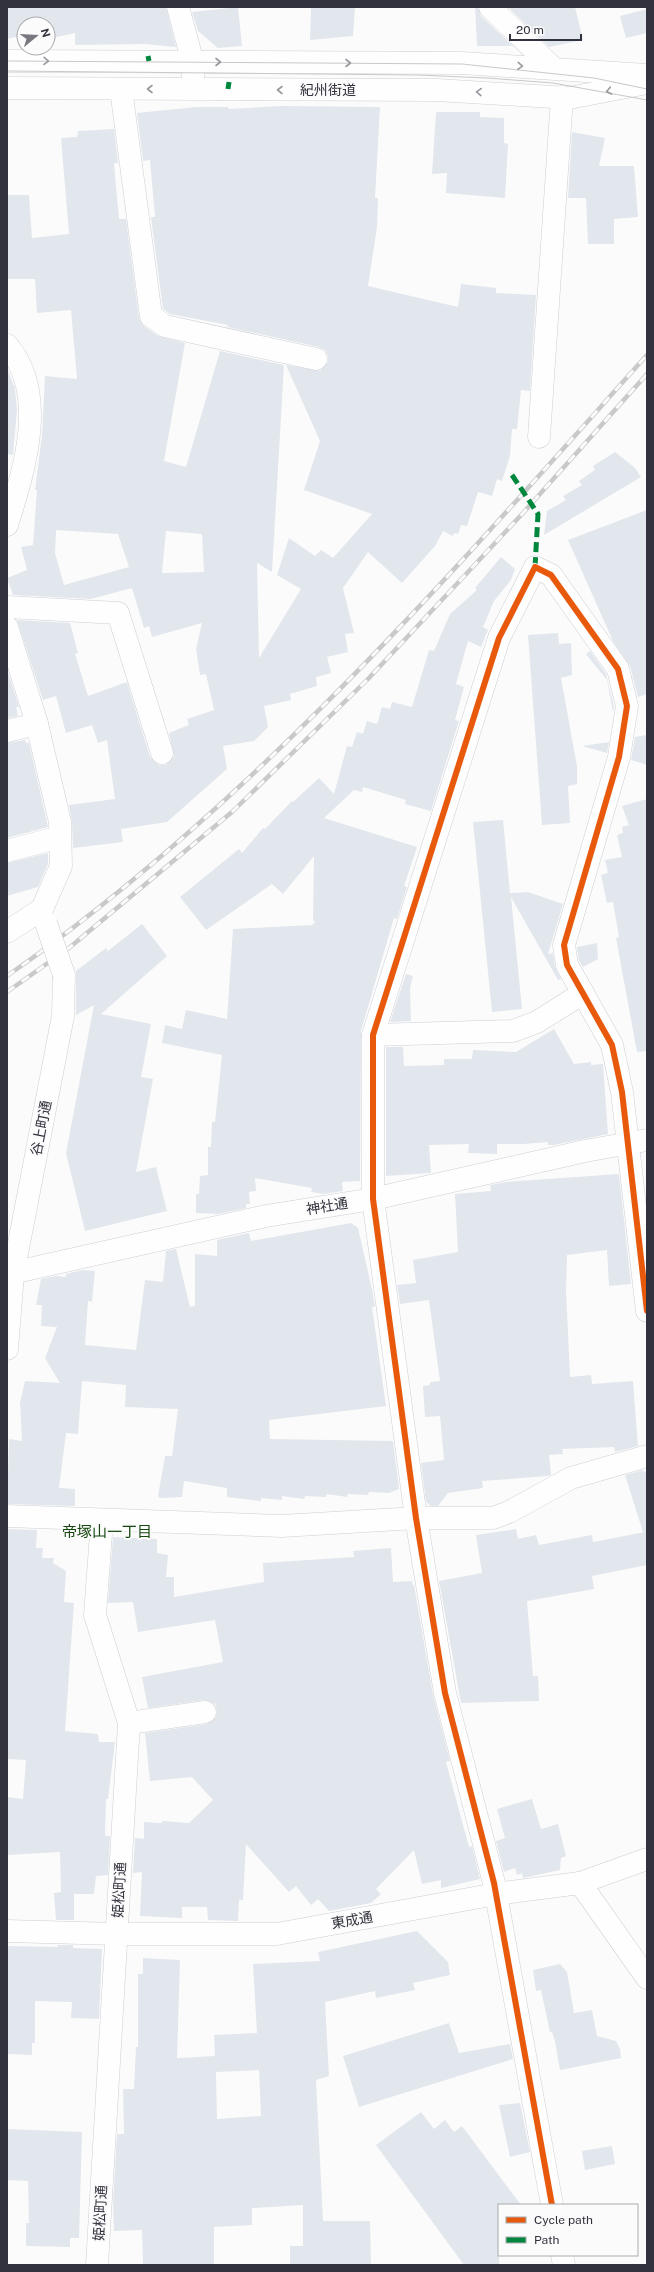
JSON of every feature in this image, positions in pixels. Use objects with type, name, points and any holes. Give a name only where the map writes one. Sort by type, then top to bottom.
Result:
[{"type":"street","points":[[178,7],[193,62],[192,89]]},
{"type":"street","points":[[490,7],[552,67]]},
{"type":"street","name":"紀州街道","points":[[7,61],[462,63],[552,67],[647,75]]},
{"type":"street","name":"紀州街道","points":[[7,88],[437,90],[562,97],[606,92],[647,83]]},
{"type":"street","points":[[121,89],[151,316],[166,326],[316,358]]},
{"type":"street","points":[[539,436],[562,97]]},
{"type":"street","points":[[7,345],[13,352],[28,384],[30,420],[25,456],[7,525]]},
{"type":"street","points":[[552,2204],[496,1894],[445,1693],[416,1518],[373,1199],[373,1035],[499,638],[535,567],[551,575],[618,669],[627,706],[619,757],[564,945],[567,965],[612,1045],[622,1092],[637,1142],[647,1311]]},
{"type":"street","points":[[7,607],[118,613],[162,753]]},
{"type":"street","points":[[7,627],[38,724],[60,822],[61,866],[44,916],[7,932]]},
{"type":"street","points":[[7,731],[38,724]]},
{"type":"street","points":[[7,851],[60,837]]},
{"type":"street","name":"谷上町通","points":[[7,1349],[10,1274],[63,1016],[64,974],[44,916]]},
{"type":"street","points":[[373,1035],[513,1031],[536,1022],[583,993]]},
{"type":"street","name":"神社通","points":[[10,1274],[266,1216],[373,1199],[637,1142]]},
{"type":"street","points":[[7,1516],[282,1526],[416,1518],[494,1518],[571,1478],[647,1456]]},
{"type":"street","name":"姫松町通","points":[[97,2265],[129,1723],[95,1615],[102,1520]]},
{"type":"street","points":[[129,1723],[205,1712]]},
{"type":"street","name":"東成通","points":[[7,1931],[117,1934],[277,1934],[496,1894],[580,1883],[647,1859]]},
{"type":"street","points":[[580,1883],[647,1978]]},
{"type":"building","points":[[7,7],[166,7],[176,47],[144,44],[75,45],[75,33],[56,37],[56,16],[16,16],[16,37],[7,39]]},
{"type":"building","points":[[238,7],[242,46],[218,48],[198,31],[192,12]]},
{"type":"building","points":[[311,7],[355,7],[353,36],[310,40]]},
{"type":"building","points":[[475,7],[478,7],[481,16],[513,46],[477,46]]},
{"type":"building","points":[[508,7],[575,7],[583,40],[549,47]]},
{"type":"building","points":[[647,9],[647,33],[626,38],[620,16]]},
{"type":"building","points":[[281,106],[380,107],[375,198],[378,198],[377,227],[368,286],[458,307],[461,284],[496,288],[496,293],[536,295],[530,391],[521,390],[517,429],[512,429],[510,456],[502,481],[497,479],[492,496],[478,492],[467,526],[461,525],[458,534],[454,533],[453,536],[443,531],[435,546],[402,583],[368,552],[343,588],[354,633],[345,634],[348,652],[327,657],[331,673],[316,677],[317,686],[290,694],[291,700],[264,706],[268,727],[254,741],[223,746],[227,769],[167,822],[121,829],[123,842],[73,848],[72,822],[69,805],[115,799],[107,740],[98,743],[92,725],[66,733],[56,696],[43,700],[17,620],[70,623],[78,653],[75,654],[88,696],[127,682],[150,757],[159,765],[166,765],[174,756],[169,733],[189,725],[187,719],[214,710],[206,674],[200,675],[196,649],[202,623],[152,637],[149,626],[144,628],[132,588],[91,599],[13,595],[7,578],[27,570],[21,547],[33,545],[37,490],[35,490],[42,435],[45,376],[77,379],[71,310],[37,313],[35,279],[7,279],[7,195],[29,195],[32,238],[69,234],[61,138],[77,137],[78,131],[114,129],[118,163],[114,163],[119,219],[126,219],[139,318],[144,326],[158,336],[185,343],[164,461],[186,467],[220,351],[284,365],[272,572],[257,563],[259,658],[301,589],[277,575],[289,538],[315,556],[321,550],[333,558],[372,514],[304,490],[320,441],[286,365],[320,371],[328,362],[328,356],[325,350],[319,347],[227,327],[228,325],[170,314],[163,309],[151,217],[155,217],[150,160],[143,161],[137,113],[196,107],[228,107],[229,109]],"holes":[[[56,530],[118,534],[129,567],[64,585],[55,553]],[[166,531],[202,534],[204,572],[162,573]]]},
{"type":"building","points":[[436,112],[480,112],[480,117],[504,118],[504,143],[508,144],[505,198],[446,193],[447,173],[432,174]]},
{"type":"building","points":[[572,132],[605,138],[599,166],[634,166],[638,217],[614,219],[614,244],[588,244],[586,198],[568,198]]},
{"type":"building","points":[[7,368],[15,389],[17,410],[13,455],[7,454]]},
{"type":"building","points":[[615,452],[635,468],[641,477],[544,535],[547,511],[566,500],[563,496],[582,485],[579,481],[595,470],[593,466]]},
{"type":"building","points":[[647,510],[647,694],[638,697],[630,666],[613,641],[568,540]]},
{"type":"building","points":[[501,557],[515,569],[511,580],[494,601],[483,627],[488,630],[481,647],[468,641],[456,684],[464,687],[455,720],[459,721],[431,811],[405,804],[406,800],[363,787],[362,792],[354,790],[324,818],[417,847],[404,886],[407,887],[397,919],[394,918],[361,1031],[360,1181],[342,1182],[343,1191],[324,1194],[311,1192],[312,1188],[255,1178],[256,1191],[249,1192],[250,1204],[246,1204],[246,1208],[218,1214],[196,1213],[196,1194],[199,1194],[200,1176],[208,1175],[208,1147],[211,1147],[212,1122],[215,1122],[222,1055],[162,1043],[165,1025],[182,1029],[186,1010],[227,1019],[233,929],[313,925],[313,923],[316,923],[313,920],[314,856],[283,894],[272,884],[206,930],[180,897],[239,849],[242,853],[263,828],[265,829],[292,801],[293,802],[319,778],[334,794],[347,746],[352,747],[357,732],[363,734],[367,721],[377,724],[382,707],[390,709],[392,702],[412,707],[429,650],[434,651],[450,614],[477,590],[475,588]]},
{"type":"building","points":[[558,633],[559,644],[571,643],[572,675],[561,678],[577,766],[577,784],[568,786],[570,823],[542,825],[528,635]]},
{"type":"building","points":[[590,651],[606,674],[614,707],[613,712],[607,680],[586,654]]},
{"type":"building","points":[[7,669],[19,707],[16,707],[18,716],[7,718]]},
{"type":"building","points":[[647,735],[647,765],[631,760],[635,737]]},
{"type":"building","points":[[25,740],[26,743],[29,743],[48,827],[7,838],[7,743]]},
{"type":"building","points":[[609,742],[607,753],[582,746]]},
{"type":"building","points":[[647,799],[647,1051],[637,1052],[616,938],[619,937],[613,902],[607,903],[601,875],[608,873],[605,860],[622,857],[617,835],[623,833],[622,827],[629,825],[622,806]]},
{"type":"building","points":[[503,820],[510,893],[528,892],[563,904],[548,954],[553,953],[555,967],[561,979],[558,980],[511,897],[522,1009],[492,1012],[473,822]]},
{"type":"building","points":[[48,853],[48,864],[38,887],[7,896],[7,863]]},
{"type":"building","points":[[142,924],[167,956],[101,1014],[151,1024],[141,1077],[153,1079],[136,1172],[156,1167],[167,1211],[85,1231],[66,1153],[94,1005],[76,1015],[76,971],[106,948],[108,951]]},
{"type":"building","points":[[597,943],[598,959],[583,967],[579,961],[577,947]]},
{"type":"building","points":[[406,974],[413,976],[410,988],[411,1021],[390,1022]]},
{"type":"building","points":[[554,1029],[574,1064],[591,1062],[591,1065],[603,1064],[608,1134],[554,1145],[548,1145],[548,1142],[497,1144],[497,1154],[468,1153],[469,1144],[429,1145],[431,1173],[386,1176],[386,1047],[403,1047],[404,1066],[444,1065],[444,1059],[472,1059],[473,1050],[516,1052]]},
{"type":"building","points":[[619,1174],[631,1284],[609,1286],[607,1250],[567,1255],[566,1290],[570,1377],[591,1375],[592,1384],[633,1381],[638,1446],[615,1452],[614,1447],[562,1449],[563,1454],[549,1455],[551,1475],[482,1481],[483,1488],[448,1493],[438,1506],[431,1506],[426,1502],[421,1463],[444,1460],[440,1416],[425,1417],[423,1386],[430,1385],[430,1382],[440,1381],[429,1300],[400,1304],[397,1285],[416,1283],[413,1260],[458,1252],[455,1194],[491,1191],[490,1185],[506,1182]]},
{"type":"building","points":[[351,1223],[358,1228],[372,1289],[375,1307],[372,1307],[386,1406],[269,1420],[270,1439],[393,1441],[399,1489],[389,1493],[369,1492],[368,1495],[348,1494],[347,1497],[327,1494],[326,1497],[305,1496],[304,1499],[282,1496],[282,1500],[261,1498],[261,1501],[227,1497],[227,1488],[184,1481],[182,1497],[160,1498],[158,1496],[165,1456],[172,1456],[178,1409],[125,1407],[126,1385],[82,1381],[78,1434],[66,1433],[59,1488],[75,1489],[75,1506],[7,1504],[9,1439],[22,1441],[20,1403],[25,1381],[60,1383],[45,1358],[57,1327],[41,1326],[42,1305],[36,1305],[41,1279],[55,1276],[66,1277],[66,1274],[82,1270],[95,1271],[92,1302],[88,1301],[85,1345],[136,1350],[145,1280],[163,1282],[166,1251],[176,1249],[190,1307],[195,1306],[195,1254],[217,1256],[217,1240],[249,1233],[251,1241]]},
{"type":"building","points":[[643,1470],[644,1472],[647,1471],[647,1565],[592,1576],[594,1589],[527,1601],[533,1676],[538,1676],[539,1701],[461,1703],[439,1581],[482,1573],[476,1535],[516,1529],[518,1539],[536,1535],[539,1545],[592,1535],[593,1542],[645,1532],[643,1532],[625,1475]]},
{"type":"building","points":[[7,1529],[37,1530],[36,1548],[43,1548],[42,1558],[54,1558],[53,1563],[66,1571],[64,1602],[74,1603],[65,1731],[98,1734],[99,1742],[115,1742],[108,1799],[106,1799],[105,1836],[110,1836],[108,1875],[96,1876],[94,1894],[74,1894],[74,1920],[56,1920],[54,1893],[61,1892],[60,1852],[7,1855],[7,1797],[23,1799],[26,1760],[7,1759]]},
{"type":"building","points":[[113,1537],[157,1539],[157,1553],[168,1555],[166,1577],[174,1577],[174,1597],[264,1582],[263,1563],[354,1557],[353,1551],[391,1548],[393,1582],[412,1581],[413,1586],[414,1585],[433,1695],[450,1761],[446,1762],[469,1847],[472,1846],[480,1879],[441,1888],[441,1880],[422,1884],[414,1850],[376,1889],[381,1894],[371,1903],[329,1911],[318,1899],[311,1905],[296,1886],[289,1892],[246,1844],[243,1900],[239,1900],[238,1921],[208,1920],[207,1907],[182,1907],[182,1918],[140,1916],[142,1872],[133,1873],[135,1838],[144,1839],[144,1822],[162,1823],[162,1821],[189,1823],[213,1800],[192,1777],[150,1781],[145,1733],[207,1724],[216,1717],[217,1711],[215,1704],[204,1700],[148,1708],[142,1677],[223,1662],[215,1620],[138,1632],[133,1602],[108,1603]]},
{"type":"building","points":[[532,1799],[541,1829],[558,1824],[566,1856],[561,1858],[560,1870],[523,1878],[522,1873],[517,1875],[515,1868],[504,1872],[496,1841],[505,1838],[497,1809]]},
{"type":"building","points":[[417,1931],[448,1962],[450,1975],[413,1983],[415,1990],[376,1998],[375,1991],[325,2002],[329,2076],[316,2080],[323,2221],[370,2221],[371,2265],[290,2265],[290,2246],[303,2246],[303,2205],[252,2208],[252,2225],[214,2227],[214,2265],[143,2265],[142,2230],[114,2231],[113,2203],[117,2134],[124,2134],[123,2089],[134,2089],[136,2047],[138,2047],[138,1974],[143,1974],[143,1958],[180,1960],[177,2058],[215,2056],[214,2035],[257,2033],[253,1964],[320,1961],[318,1952]],"holes":[[[259,2070],[261,2116],[217,2119],[216,2072]]]},
{"type":"building","points":[[57,1945],[73,1945],[73,1948],[102,1949],[99,2019],[71,2018],[72,2002],[35,2001],[35,2043],[32,2043],[32,2055],[7,2054],[7,1946],[58,1947]]},
{"type":"building","points":[[560,1964],[567,1972],[574,2013],[592,2010],[597,2036],[616,2041],[620,2049],[621,2058],[560,2070],[555,2041],[552,2032],[550,2032],[541,1990],[536,1991],[533,1970]]},
{"type":"building","points":[[449,2023],[459,2053],[510,2044],[513,2059],[359,2107],[343,2056]]},
{"type":"building","points":[[520,2103],[530,2152],[510,2157],[499,2105]]},
{"type":"building","points":[[421,2112],[434,2129],[445,2120],[454,2132],[462,2126],[520,2204],[498,2204],[499,2265],[464,2265],[376,2145]]},
{"type":"building","points":[[7,2129],[82,2132],[79,2238],[70,2238],[70,2247],[26,2246],[26,2223],[29,2223],[28,2181],[7,2180]]},
{"type":"building","points":[[612,2146],[615,2164],[585,2170],[582,2151]]},
{"type":"tram line","points":[[7,61],[462,64],[594,78],[647,89]]},
{"type":"tram line","points":[[7,71],[418,75],[487,78],[553,83],[647,100]]},
{"type":"railway","points":[[7,976],[97,909],[183,838],[265,763],[345,684],[422,604],[647,355]]},
{"type":"railway","points":[[7,992],[69,948],[232,812],[369,678],[523,513],[647,374]]},
{"type":"marked path","points":[[148,56],[149,61]]},
{"type":"marked path","points":[[228,89],[229,82]]},
{"type":"marked path","points":[[512,475],[538,514],[535,567]]},
{"type":"cycle path","points":[[552,2204],[494,1883],[445,1693],[416,1518],[373,1199],[373,1035],[499,638],[535,567],[551,575],[618,669],[627,706],[619,757],[564,945],[567,965],[612,1045],[622,1092],[647,1311]]},
{"type":"district","name":"帝塚山一丁目","points":[[107,1532]]}]
